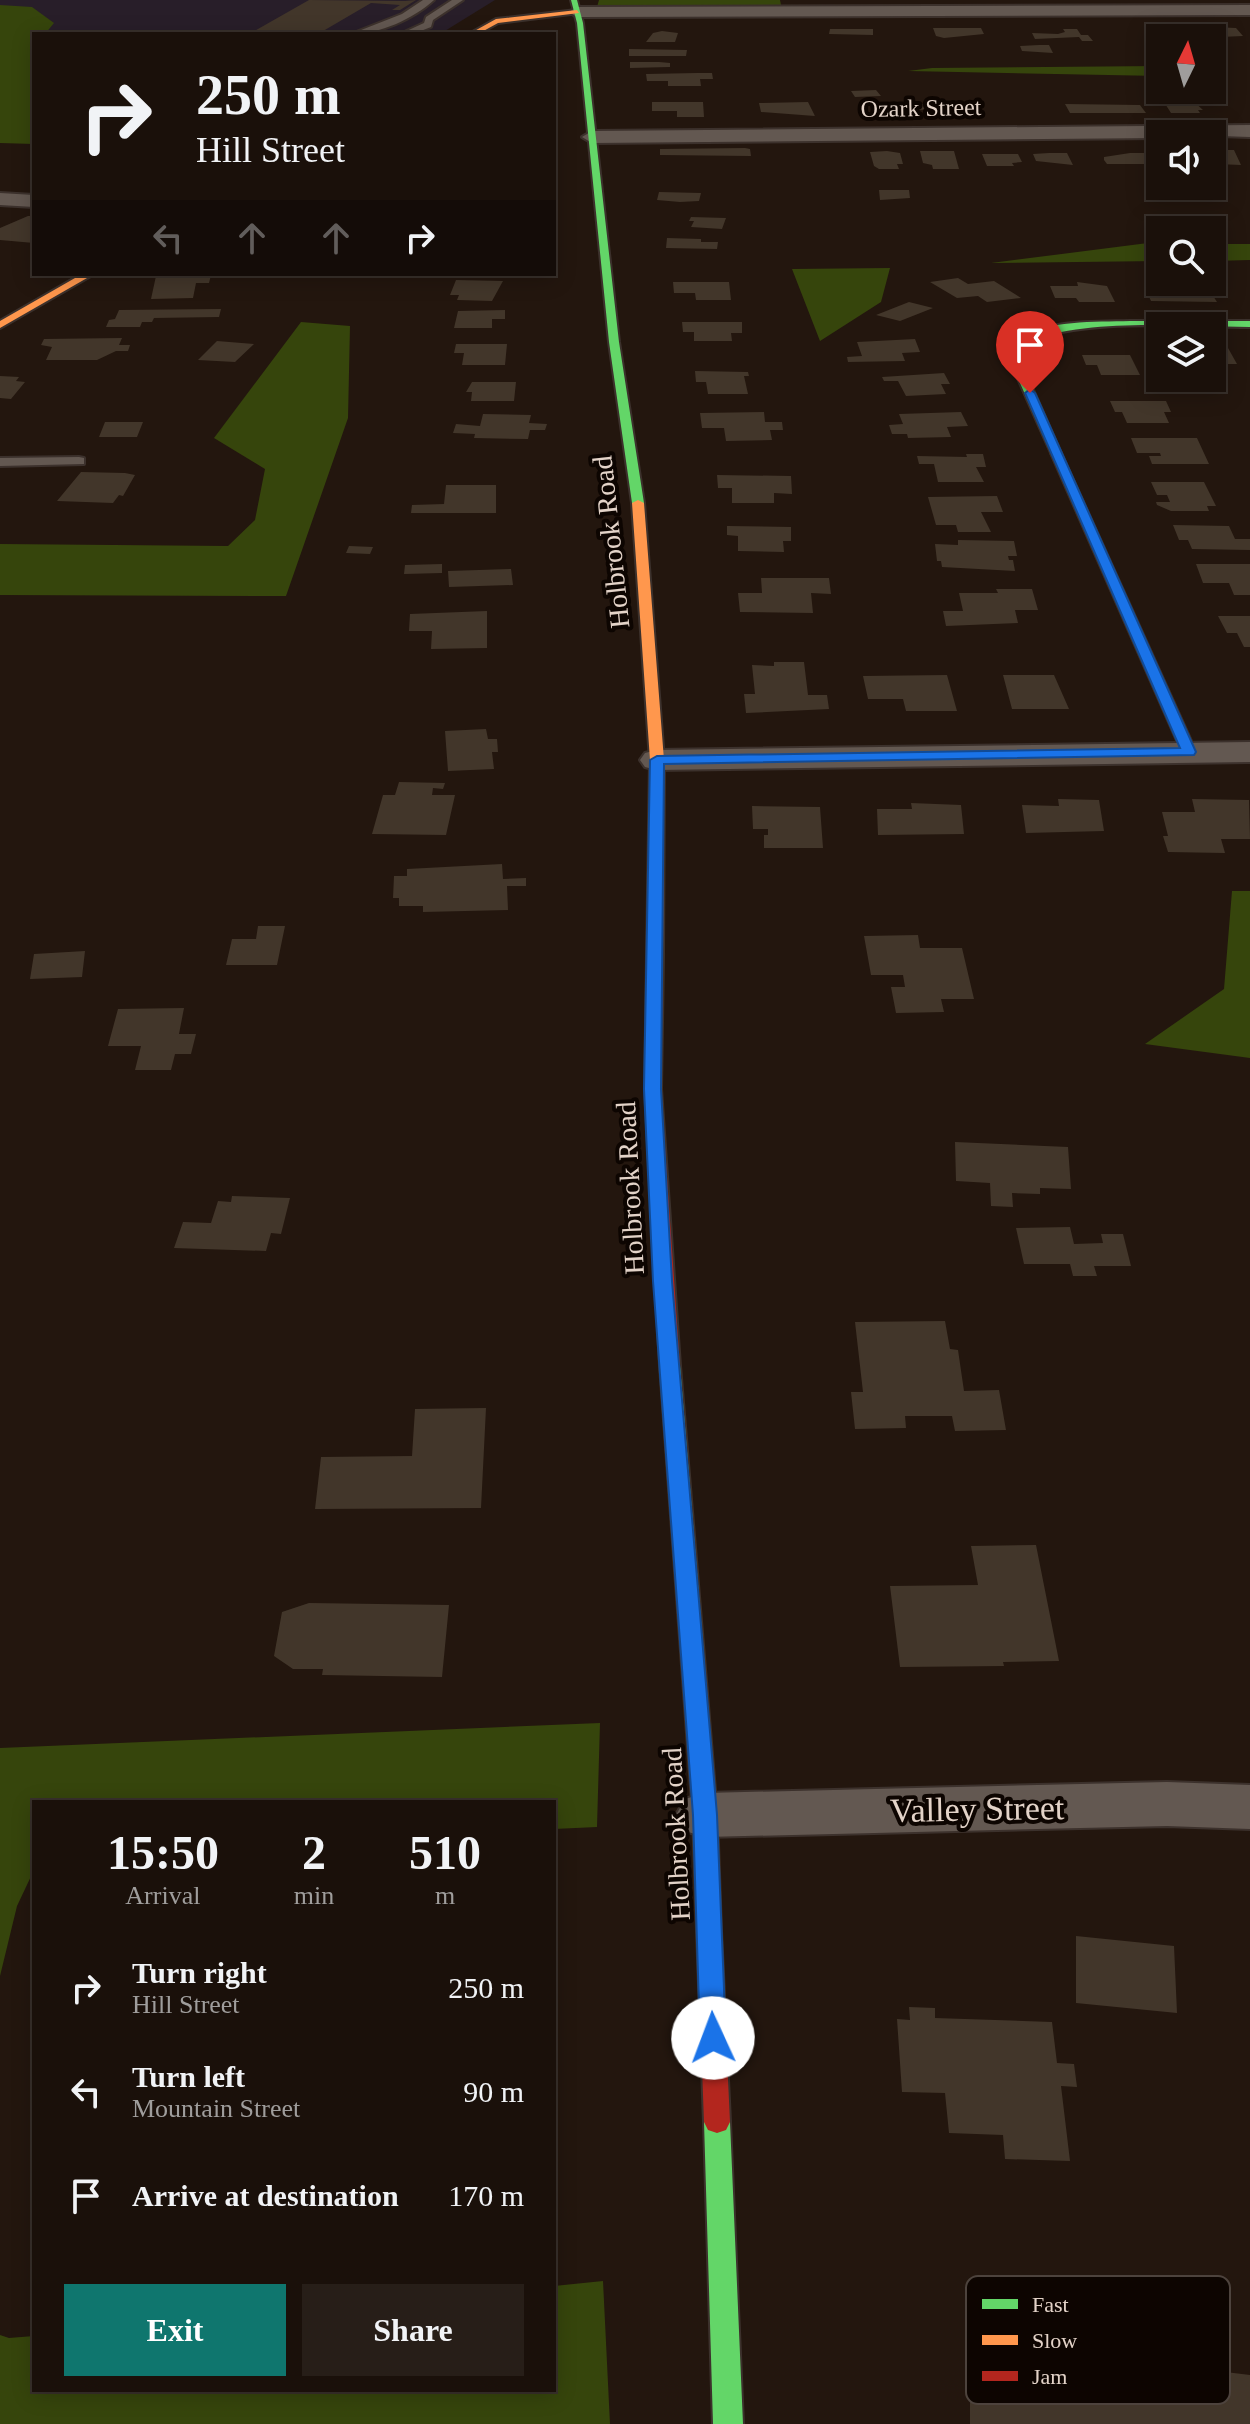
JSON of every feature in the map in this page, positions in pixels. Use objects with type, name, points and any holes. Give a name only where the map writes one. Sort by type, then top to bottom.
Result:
[{"type":"street","points":[[477,32],[496,21],[575,6],[1250,10]]},
{"type":"street","name":"Holbrook Road","points":[[575,6],[614,342],[642,530],[657,760],[653,1089],[663,1281],[705,1815],[728,2424]]},
{"type":"street","name":"Ozark Street","points":[[592,137],[1250,131]]},
{"type":"street","points":[[0,199],[32,201]]},
{"type":"street","points":[[0,325],[86,276]]},
{"type":"street","points":[[1189,752],[1014,353],[1016,341],[1032,333],[1082,326],[1250,324]]},
{"type":"street","points":[[657,760],[1250,752]]},
{"type":"street","name":"Valley Street","points":[[705,1815],[1167,1804],[1250,1807]]},
{"type":"lane","points":[[361,32],[405,16],[429,0]]},
{"type":"lane","points":[[410,32],[428,25],[429,19],[458,0]]},
{"type":"lane","points":[[0,462],[79,461]]},
{"type":"shaded area","points":[[0,0],[495,0],[443,32],[32,32],[32,134],[0,132]]},
{"type":"green space","points":[[599,0],[780,0],[781,5],[597,7]]},
{"type":"green space","points":[[0,5],[32,7],[54,23],[47,32],[32,32],[32,144],[0,143]]},
{"type":"green space","points":[[1146,66],[1146,76],[908,71],[932,68]]},
{"type":"green space","points":[[1146,243],[1146,261],[991,263]]},
{"type":"green space","points":[[1226,244],[1250,244],[1250,260],[1226,261]]},
{"type":"green space","points":[[890,268],[881,302],[820,341],[792,269]]},
{"type":"green space","points":[[301,322],[350,326],[348,418],[286,596],[0,595],[0,544],[228,546],[255,520],[265,469],[214,438]]},
{"type":"green space","points":[[1232,891],[1250,891],[1250,1058],[1145,1044],[1224,989]]},
{"type":"green space","points":[[600,1723],[597,1827],[556,1829],[556,1800],[32,1800],[32,1874],[17,1906],[0,1976],[0,1748]]},
{"type":"green space","points":[[603,2281],[610,2424],[0,2424],[0,2335],[9,2338],[32,2336],[32,2392],[556,2392],[556,2286]]},
{"type":"building","points":[[309,0],[416,0],[400,10],[392,10],[400,5],[371,3],[321,32],[253,32]]},
{"type":"building","points":[[933,28],[981,28],[984,34],[944,38],[936,36]]},
{"type":"building","points":[[1226,28],[1236,28],[1243,36],[1226,37]]},
{"type":"building","points":[[830,29],[873,29],[873,35],[829,34]]},
{"type":"building","points":[[1063,29],[1077,29],[1093,41],[1082,41],[1079,37],[1035,39],[1032,33],[1058,34],[1065,32]]},
{"type":"building","points":[[653,33],[678,33],[675,42],[646,42]]},
{"type":"building","points":[[1049,45],[1053,53],[1022,51],[1020,46]]},
{"type":"building","points":[[629,49],[687,50],[686,56],[629,56]]},
{"type":"building","points":[[630,62],[670,63],[670,67],[630,68]]},
{"type":"building","points":[[712,73],[713,79],[700,79],[701,86],[668,86],[668,81],[647,81],[646,74]]},
{"type":"building","points":[[876,90],[881,96],[855,97],[851,91]]},
{"type":"building","points":[[652,102],[703,102],[704,117],[677,117],[677,111],[652,111]]},
{"type":"building","points":[[808,102],[815,116],[761,112],[759,103]]},
{"type":"building","points":[[897,104],[929,104],[931,110],[899,109]]},
{"type":"building","points":[[1065,104],[1140,105],[1146,113],[1070,113]]},
{"type":"building","points":[[1165,104],[1196,104],[1203,110],[1198,110],[1200,113],[1171,113]]},
{"type":"building","points":[[660,149],[750,149],[751,156],[660,155]]},
{"type":"building","points":[[1226,150],[1234,150],[1241,165],[1226,164]]},
{"type":"building","points":[[920,151],[954,151],[959,169],[933,169],[932,165],[923,163]]},
{"type":"building","points":[[870,152],[900,153],[903,164],[897,164],[899,169],[874,166]]},
{"type":"building","points":[[1067,153],[1073,165],[1036,161],[1033,154]]},
{"type":"building","points":[[1146,153],[1146,164],[1107,164],[1104,157]]},
{"type":"building","points":[[982,154],[1018,154],[1022,162],[1012,163],[1014,166],[987,166]]},
{"type":"building","points":[[879,190],[909,190],[910,198],[880,200]]},
{"type":"building","points":[[659,192],[701,193],[699,201],[680,202],[657,200]]},
{"type":"building","points":[[32,216],[32,243],[0,240],[0,228]]},
{"type":"building","points":[[691,217],[726,218],[722,229],[691,227],[694,221],[689,221]]},
{"type":"building","points":[[667,238],[718,242],[717,249],[666,248]]},
{"type":"building","points":[[156,276],[211,276],[209,283],[196,283],[193,298],[151,299]]},
{"type":"building","points":[[958,278],[968,284],[994,281],[1021,298],[987,302],[978,296],[957,298],[930,282]]},
{"type":"building","points":[[456,280],[503,281],[492,301],[457,300],[459,295],[450,295]]},
{"type":"building","points":[[673,282],[729,282],[731,300],[696,300],[695,293],[674,293]]},
{"type":"building","points":[[1077,282],[1107,286],[1115,302],[1055,298],[1050,286],[1078,286]]},
{"type":"building","points":[[1149,296],[1213,296],[1217,302],[1151,301]]},
{"type":"building","points":[[909,302],[933,308],[900,321],[876,315]]},
{"type":"building","points":[[221,309],[219,317],[154,318],[152,322],[142,322],[140,327],[106,327],[119,310]]},
{"type":"building","points":[[505,310],[505,319],[492,319],[492,328],[454,328],[458,311]]},
{"type":"building","points":[[682,322],[742,322],[742,333],[731,333],[732,341],[694,341],[694,332],[683,332]]},
{"type":"building","points":[[122,338],[119,345],[130,345],[128,351],[116,351],[97,360],[46,360],[52,347],[41,345],[44,339]]},
{"type":"building","points":[[915,339],[920,352],[902,353],[905,361],[848,362],[847,357],[862,356],[857,342]]},
{"type":"building","points":[[217,341],[254,344],[235,362],[198,360]]},
{"type":"building","points":[[456,344],[507,344],[505,365],[462,365],[464,353],[454,353]]},
{"type":"building","points":[[1226,348],[1228,348],[1237,364],[1226,364]]},
{"type":"building","points":[[1082,355],[1130,355],[1140,375],[1101,375],[1097,365],[1086,365]]},
{"type":"building","points":[[695,371],[748,372],[749,376],[744,376],[748,394],[708,394],[706,382],[696,382]]},
{"type":"building","points":[[944,373],[950,384],[941,384],[946,394],[906,396],[898,381],[884,381],[882,377]]},
{"type":"building","points":[[0,376],[19,377],[16,381],[25,382],[11,399],[0,398]]},
{"type":"building","points":[[472,382],[516,382],[514,401],[471,401],[472,392],[466,392]]},
{"type":"building","points":[[1110,401],[1166,401],[1171,412],[1164,412],[1169,423],[1127,423],[1122,412],[1115,412]]},
{"type":"building","points":[[764,412],[765,422],[782,422],[783,430],[770,430],[772,440],[726,441],[724,428],[702,428],[700,413]]},
{"type":"building","points":[[961,412],[968,426],[947,427],[951,437],[908,438],[907,434],[892,434],[889,425],[903,424],[899,414]]},
{"type":"building","points":[[483,414],[531,415],[529,423],[547,424],[545,430],[530,430],[528,439],[474,438],[475,434],[453,433],[456,424],[480,426]]},
{"type":"building","points":[[105,422],[143,422],[137,437],[99,437]]},
{"type":"building","points":[[1131,438],[1197,438],[1209,464],[1152,464],[1149,456],[1161,456],[1160,453],[1137,453]]},
{"type":"building","points":[[966,454],[983,454],[986,467],[976,467],[984,482],[938,482],[934,464],[919,464],[917,456],[967,457]]},
{"type":"building","points":[[81,472],[135,475],[123,496],[119,495],[113,503],[57,501]]},
{"type":"building","points":[[717,475],[791,476],[792,494],[774,493],[774,503],[732,503],[732,488],[718,488]]},
{"type":"building","points":[[1151,482],[1204,482],[1216,506],[1207,506],[1209,511],[1171,511],[1157,505],[1156,502],[1170,502],[1167,495],[1157,495]]},
{"type":"building","points":[[446,485],[496,485],[496,513],[411,513],[412,505],[444,504]]},
{"type":"building","points":[[997,496],[1003,512],[981,512],[991,532],[958,532],[956,525],[936,525],[928,497]]},
{"type":"building","points":[[1173,525],[1229,526],[1235,539],[1250,539],[1250,550],[1192,549],[1188,540],[1179,540]]},
{"type":"building","points":[[727,526],[791,527],[791,541],[783,541],[784,552],[738,551],[738,536],[727,535]]},
{"type":"building","points":[[958,540],[1014,541],[1017,556],[1008,556],[1009,560],[1013,560],[1015,571],[942,567],[941,561],[937,561],[935,544],[958,545]]},
{"type":"building","points":[[349,546],[373,547],[370,554],[346,553]]},
{"type":"building","points":[[442,564],[442,573],[404,574],[405,565]]},
{"type":"building","points":[[1196,564],[1250,564],[1250,595],[1234,595],[1229,583],[1203,583]]},
{"type":"building","points":[[511,569],[513,585],[449,587],[448,571]]},
{"type":"building","points":[[761,578],[829,578],[831,594],[811,593],[813,613],[740,612],[738,593],[762,593]]},
{"type":"building","points":[[996,589],[1032,589],[1038,610],[1015,610],[1018,623],[946,626],[943,611],[963,611],[959,593],[998,593]]},
{"type":"building","points":[[487,611],[487,648],[431,649],[432,631],[409,631],[410,614]]},
{"type":"building","points":[[1218,616],[1250,616],[1250,647],[1244,647],[1237,633],[1227,633]]},
{"type":"building","points":[[774,662],[804,662],[808,695],[827,695],[829,709],[746,713],[744,694],[755,694],[752,665],[774,666]]},
{"type":"building","points":[[947,675],[957,711],[906,711],[903,699],[868,699],[863,676]]},
{"type":"building","points":[[1003,675],[1054,675],[1069,709],[1012,709]]},
{"type":"building","points":[[486,729],[488,739],[497,739],[498,752],[492,752],[494,769],[448,771],[445,731]]},
{"type":"building","points":[[399,782],[445,783],[443,789],[433,788],[432,795],[455,795],[446,835],[372,834],[383,795],[395,795]]},
{"type":"building","points":[[1058,799],[1099,800],[1104,831],[1026,833],[1022,805],[1059,806]]},
{"type":"building","points":[[1192,799],[1249,800],[1250,839],[1221,839],[1225,853],[1168,852],[1163,836],[1168,836],[1162,812],[1195,812]]},
{"type":"building","points":[[911,803],[961,805],[964,834],[878,835],[877,809],[912,809]]},
{"type":"building","points":[[752,806],[820,807],[823,848],[764,848],[764,835],[768,835],[768,829],[753,829]]},
{"type":"building","points":[[502,864],[503,879],[526,878],[526,886],[507,886],[508,910],[423,912],[423,906],[399,906],[399,898],[393,898],[394,876],[407,876],[407,869]]},
{"type":"building","points":[[258,926],[285,926],[277,965],[226,965],[232,939],[256,939]]},
{"type":"building","points":[[918,935],[920,948],[962,948],[974,999],[941,999],[944,1012],[896,1013],[891,987],[905,987],[903,975],[871,975],[864,936]]},
{"type":"building","points":[[85,951],[82,977],[30,979],[34,954]]},
{"type":"building","points":[[184,1008],[179,1034],[196,1034],[191,1054],[175,1054],[171,1070],[135,1070],[141,1046],[108,1046],[118,1009]]},
{"type":"building","points":[[955,1142],[1068,1147],[1071,1189],[1040,1188],[1040,1194],[1012,1193],[1013,1207],[991,1206],[990,1183],[956,1181]]},
{"type":"building","points":[[232,1196],[290,1198],[281,1234],[271,1233],[266,1251],[174,1248],[183,1222],[211,1223],[218,1201],[231,1202]]},
{"type":"building","points":[[1070,1227],[1074,1244],[1103,1243],[1101,1234],[1123,1234],[1131,1266],[1094,1266],[1097,1276],[1073,1276],[1070,1264],[1024,1264],[1016,1228]]},
{"type":"building","points":[[945,1321],[950,1349],[958,1350],[964,1391],[999,1390],[1006,1430],[955,1431],[952,1416],[905,1416],[906,1428],[855,1429],[851,1392],[863,1392],[855,1322]]},
{"type":"building","points":[[486,1408],[481,1508],[315,1509],[321,1457],[412,1456],[415,1409]]},
{"type":"building","points":[[1036,1545],[1059,1661],[1003,1662],[1004,1666],[900,1667],[890,1586],[978,1585],[971,1546]]},
{"type":"building","points":[[309,1603],[449,1605],[442,1677],[322,1675],[323,1669],[293,1669],[274,1656],[282,1612]]},
{"type":"building","points":[[1076,1936],[1174,1946],[1177,2013],[1076,2003]]},
{"type":"building","points":[[909,2007],[935,2008],[935,2018],[1052,2022],[1057,2063],[1074,2064],[1077,2087],[1061,2086],[1070,2161],[1005,2159],[1003,2135],[949,2133],[945,2093],[902,2092],[897,2019],[910,2020]]},
{"type":"building","points":[[1230,2373],[1250,2375],[1250,2424],[970,2424],[970,2404],[1230,2404]]},
{"type":"traffic: fast","points":[[574,0],[580,23],[614,342],[638,503]]},
{"type":"traffic: fast","points":[[1056,453],[1017,365],[1014,353],[1016,341],[1038,333],[1097,325],[1250,324]]},
{"type":"traffic: fast","points":[[670,1366],[705,1815],[709,1931]]},
{"type":"traffic: fast","points":[[717,2122],[728,2424]]},
{"type":"traffic: slow","points":[[477,32],[496,21],[577,12]]},
{"type":"traffic: slow","points":[[0,325],[86,276]]},
{"type":"traffic: slow","points":[[1056,453],[1189,752]]},
{"type":"traffic: slow","points":[[638,503],[657,760],[655,956]]},
{"type":"traffic: jam","points":[[655,956],[653,1089],[670,1366]]},
{"type":"traffic: jam","points":[[709,1931],[717,2122]]},
{"type":"route","points":[[713,2038],[705,1815],[663,1281],[653,1089],[657,760],[1189,752],[1132,617],[1030,393]]}]
